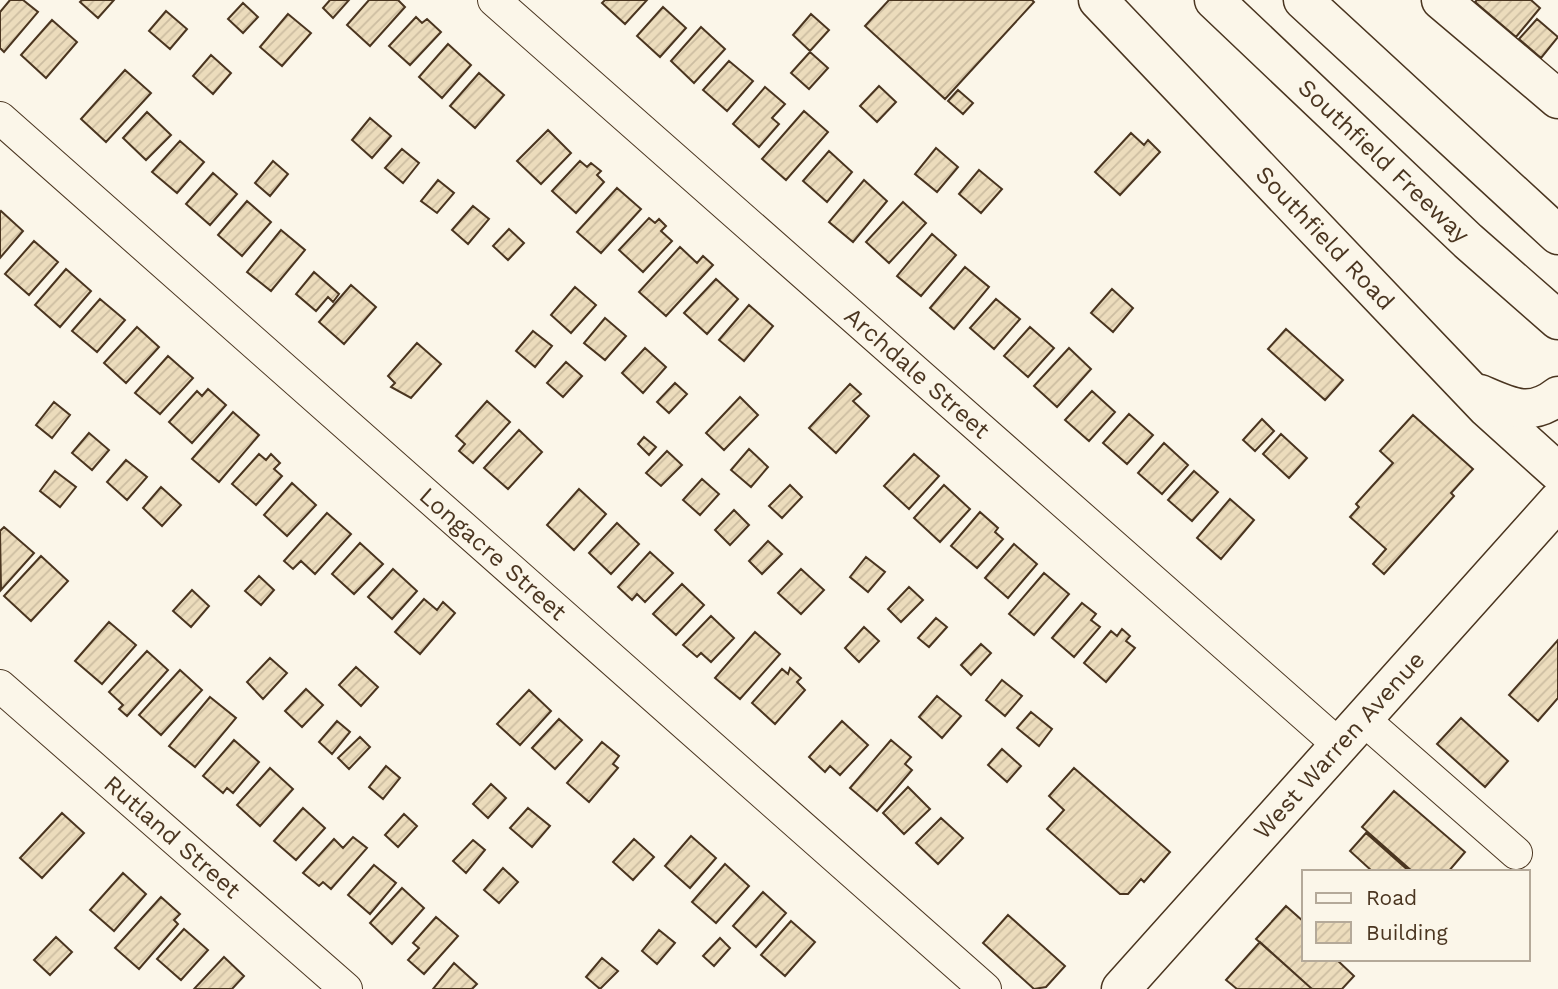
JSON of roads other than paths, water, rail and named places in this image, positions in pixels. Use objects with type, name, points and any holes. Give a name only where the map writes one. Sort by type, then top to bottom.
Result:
[{"type":"main road","name":"Southfield Road","points":[[1098,0],[1469,389],[1558,472]]},
{"type":"main road","name":"Southfield Freeway","points":[[1214,0],[1468,241],[1558,320]]},
{"type":"main road","points":[[1303,0],[1558,235]]},
{"type":"main road","points":[[1441,0],[1558,99]]},
{"type":"main road","points":[[1469,389],[1512,408],[1543,408],[1558,396]]},
{"type":"main road","name":"West Warren Avenue","points":[[1121,989],[1558,500]]},
{"type":"street","name":"Archdale Street","points":[[494,0],[1351,732],[1516,853]]},
{"type":"street","name":"Longacre Street","points":[[0,118],[985,989]]},
{"type":"street","name":"Rutland Street","points":[[0,686],[346,989]]}]
